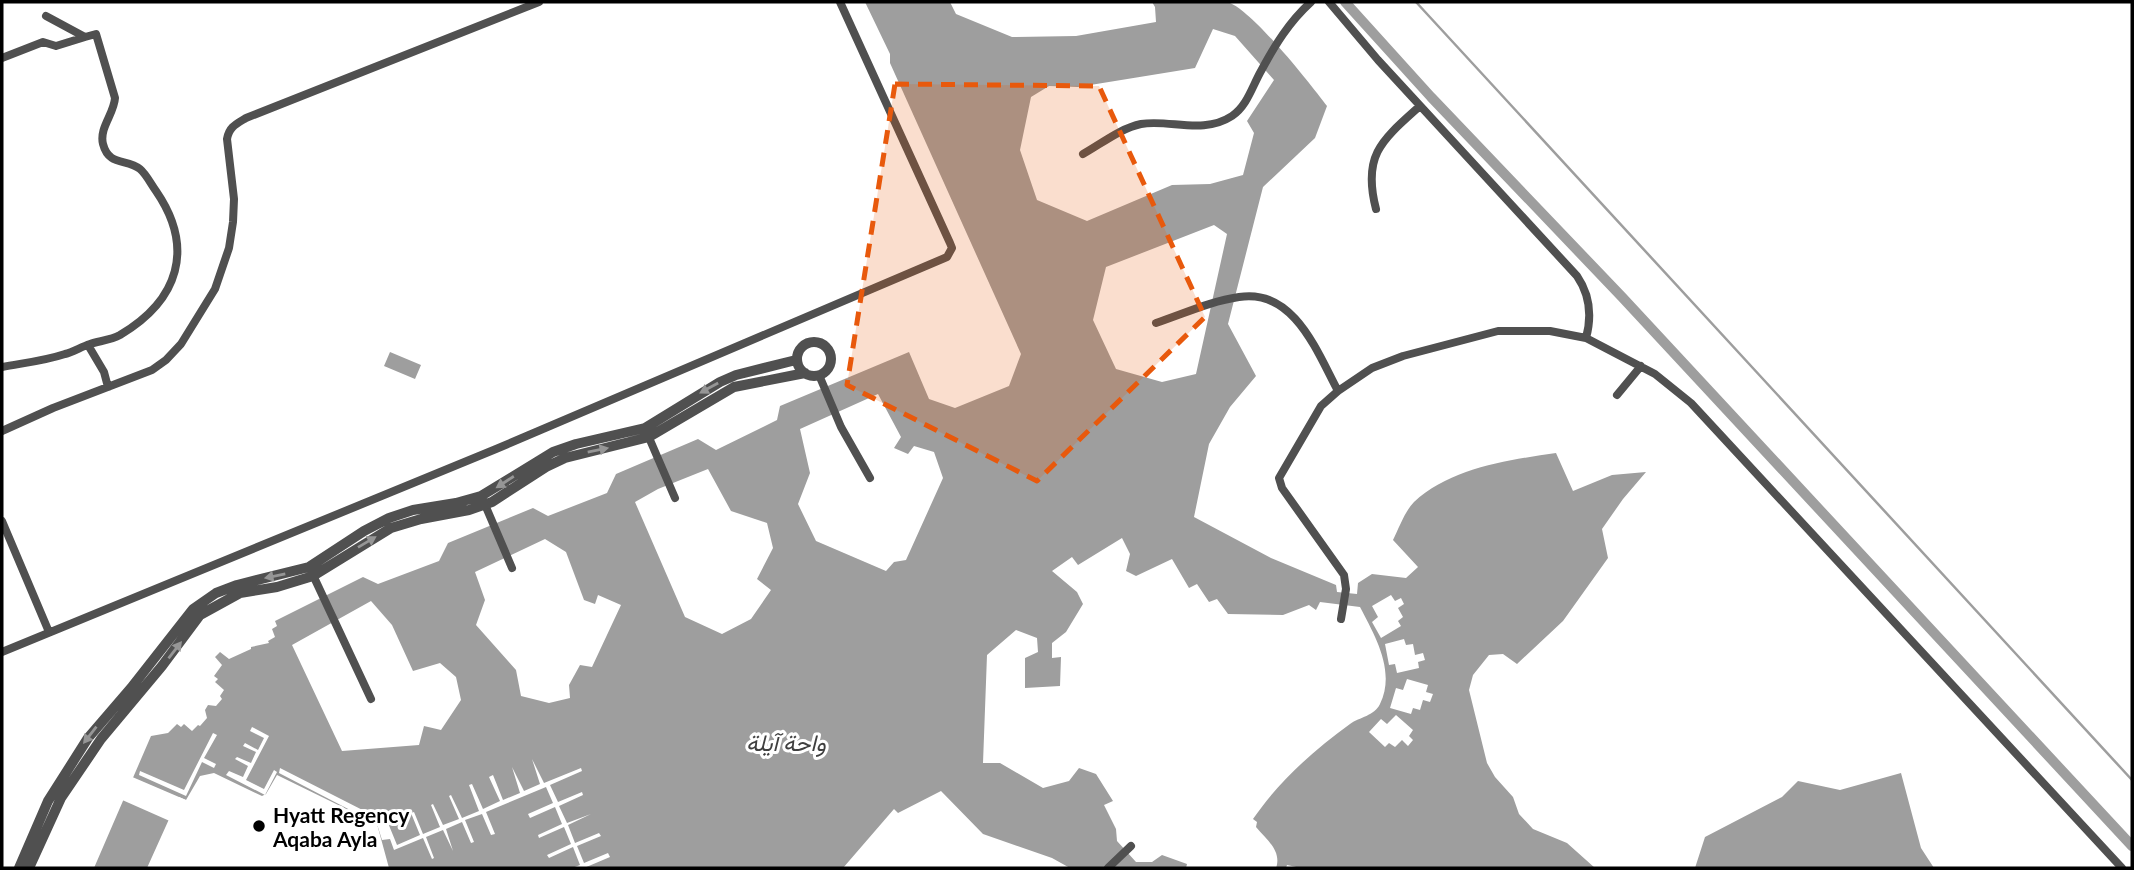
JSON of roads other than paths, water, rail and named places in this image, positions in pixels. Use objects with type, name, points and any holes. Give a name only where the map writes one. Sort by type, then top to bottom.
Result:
[{"type":"street","points":[[2,431],[152,370],[181,344],[215,289],[229,248],[234,199],[227,139],[233,126],[246,118],[539,2]]},
{"type":"street","points":[[2,652],[496,449],[947,257],[952,248],[950,243],[839,2]]},
{"type":"street","points":[[1083,154],[1141,124],[1192,126],[1229,118],[1247,100],[1291,20],[1311,2]]},
{"type":"street","points":[[1329,2],[1420,106],[1577,276],[1589,307],[1586,338]]},
{"type":"street","points":[[46,16],[85,37]]},
{"type":"street","points":[[2,58],[43,42],[56,46],[96,34],[115,98],[114,108],[103,131],[102,142],[115,161],[139,168],[166,207],[178,242],[178,259],[165,293],[141,320],[118,337],[66,354],[2,367]]},
{"type":"street","points":[[1376,209],[1370,180],[1376,155],[1386,139],[1420,106]]},
{"type":"street","points":[[1156,323],[1240,296],[1267,299],[1286,309],[1307,334],[1338,391]]},
{"type":"street","points":[[1341,619],[1346,589],[1344,575],[1282,488],[1279,478],[1321,406],[1338,391],[1372,369],[1403,356],[1469,337],[1498,331],[1550,331],[1586,338],[1669,383],[1691,403],[2122,868]]},
{"type":"street","points":[[821,380],[831,362],[829,351],[815,341],[809,342],[799,349],[796,360],[798,365],[805,373],[821,380],[841,427],[870,478]]},
{"type":"street","points":[[88,345],[104,372],[108,387]]},
{"type":"street","points":[[649,436],[720,382],[736,375],[796,360]]},
{"type":"street","points":[[1617,395],[1641,366]]},
{"type":"street","points":[[19,868],[48,801],[71,762],[162,666],[201,615],[240,593],[277,587],[391,528],[503,496],[546,467],[565,458],[649,436],[734,387],[805,373]]},
{"type":"street","points":[[649,436],[675,498]]},
{"type":"street","points":[[483,500],[512,568]]},
{"type":"street","points":[[2,521],[50,632]]},
{"type":"street","points":[[311,571],[371,699]]},
{"type":"street","points":[[29,868],[61,798],[111,718]]},
{"type":"street","points":[[1108,868],[1131,846]]},
{"type":"water","name":"واحة آيلة","points":[[865,2],[950,2],[956,14],[1012,37],[1076,36],[1156,22],[1152,2],[1227,2],[1250,17],[1280,48],[1327,106],[1315,138],[1263,187],[1228,324],[1256,376],[1230,407],[1209,444],[1194,517],[1271,558],[1336,585],[1337,592],[1357,594],[1358,583],[1372,574],[1406,578],[1418,567],[1393,540],[1402,520],[1414,502],[1429,490],[1463,473],[1556,453],[1573,491],[1612,475],[1646,472],[1602,529],[1608,558],[1563,621],[1517,664],[1503,654],[1489,655],[1473,675],[1469,690],[1487,763],[1495,777],[1513,797],[1519,814],[1533,829],[1567,843],[1595,868],[1301,868],[1287,865],[1286,868],[1276,868],[1275,851],[1253,819],[1285,779],[1310,756],[1350,724],[1371,714],[1380,704],[1386,679],[1385,666],[1372,630],[1360,607],[1320,602],[1316,610],[1309,605],[1283,615],[1228,614],[1217,599],[1209,602],[1197,584],[1189,588],[1172,559],[1136,576],[1126,571],[1130,554],[1122,538],[1078,565],[1072,557],[1052,571],[1077,592],[1083,604],[1066,632],[1052,643],[1052,658],[1061,657],[1060,686],[1025,688],[1025,658],[1038,652],[1037,638],[1016,630],[987,655],[983,763],[1000,763],[1043,788],[1069,781],[1079,768],[1096,774],[1113,801],[1104,805],[1116,829],[1117,841],[1136,862],[1152,862],[1162,855],[1187,864],[1186,868],[1070,868],[1052,858],[983,834],[941,791],[898,813],[894,809],[843,868],[389,868],[377,824],[277,775],[262,796],[214,773],[200,776],[186,800],[179,797],[147,868],[94,868],[151,736],[168,733],[177,724],[181,727],[184,724],[192,731],[200,726],[207,718],[205,710],[208,705],[216,706],[222,699],[220,696],[224,690],[215,682],[218,679],[214,676],[222,665],[215,657],[220,652],[229,659],[251,647],[269,643],[268,641],[275,637],[272,629],[277,626],[275,621],[363,577],[378,584],[439,561],[448,543],[533,508],[548,516],[607,493],[616,474],[698,439],[716,450],[777,420],[780,406],[909,352],[929,399],[955,408],[1009,386],[1021,354],[890,63],[890,54]],"holes":[[[1213,29],[1235,36],[1274,80],[1247,121],[1254,133],[1243,175],[1210,184],[1172,185],[1087,221],[1037,200],[1020,150],[1031,97],[1049,86],[1078,87],[1195,68]],[[1214,225],[1227,234],[1196,374],[1162,382],[1116,369],[1093,320],[1106,267]],[[878,394],[901,437],[894,448],[908,454],[914,446],[934,452],[943,478],[906,560],[894,562],[886,571],[816,541],[798,504],[810,473],[800,429]],[[708,469],[731,511],[767,523],[773,548],[757,579],[771,590],[751,619],[722,634],[685,617],[635,502],[658,489]],[[545,539],[566,552],[584,600],[595,604],[598,595],[621,605],[592,667],[580,665],[569,685],[570,698],[549,703],[521,696],[516,670],[476,625],[485,600],[475,572]],[[1391,595],[1395,601],[1401,598],[1404,604],[1398,608],[1403,617],[1398,621],[1401,626],[1381,638],[1372,622],[1378,617],[1372,606]],[[371,601],[392,625],[413,671],[440,663],[456,677],[461,700],[441,730],[424,726],[419,745],[342,751],[292,645]],[[1404,639],[1406,645],[1413,644],[1415,655],[1423,653],[1425,660],[1418,662],[1419,668],[1397,673],[1395,664],[1389,665],[1385,644]],[[1407,679],[1428,685],[1426,692],[1433,694],[1430,702],[1423,700],[1420,710],[1413,708],[1411,714],[1390,708],[1396,688],[1403,690]],[[1396,715],[1413,730],[1409,736],[1413,740],[1408,746],[1402,740],[1395,747],[1389,743],[1385,747],[1369,732],[1381,719],[1387,724]]]},
{"type":"water","points":[[390,352],[421,365],[415,379],[384,366]]},
{"type":"water","points":[[1901,773],[1921,848],[1934,868],[1695,868],[1705,837],[1782,797],[1798,781],[1840,790]]},
{"type":"waterway","points":[[1345,2],[2132,846]]},
{"type":"waterway","points":[[1416,2],[2132,780]]},
{"type":"place","name":"Hyatt Regency Aqaba Ayla","points":[[259,826]]}]
